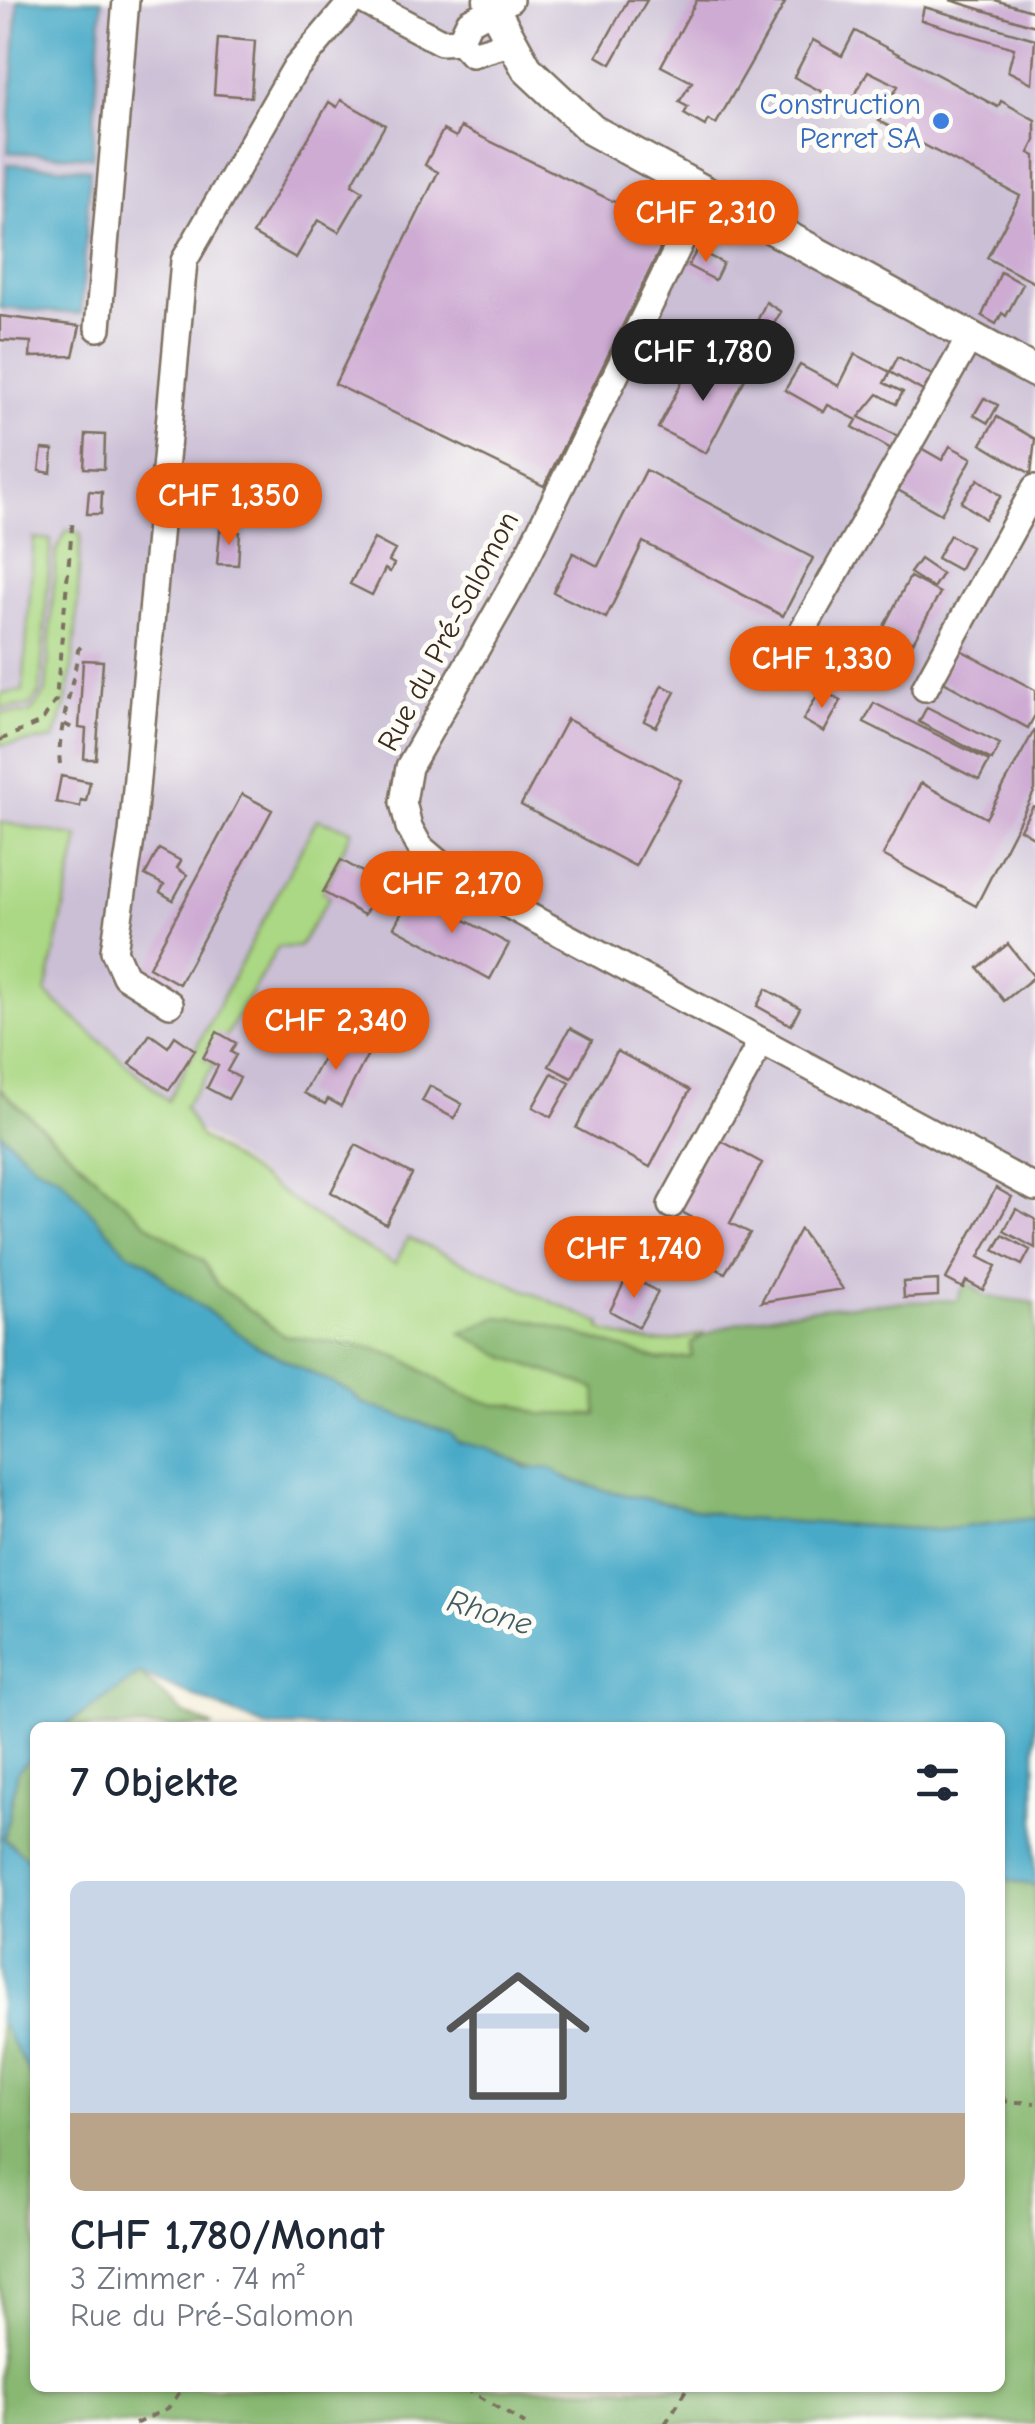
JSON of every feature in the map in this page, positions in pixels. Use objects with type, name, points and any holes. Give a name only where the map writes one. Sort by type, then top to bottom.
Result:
[{"type":"main road","points":[[497,2],[510,44],[538,82],[579,120],[704,194],[1035,372]]},
{"type":"street","points":[[98,328],[126,0]]},
{"type":"street","points":[[170,1004],[125,976],[114,952],[132,834],[184,261],[294,70],[353,0]]},
{"type":"street","points":[[362,0],[442,42],[460,40]]},
{"type":"street","points":[[460,40],[469,22],[497,2]]},
{"type":"street","points":[[460,40],[472,54],[510,44]]},
{"type":"street","name":"Rue du Pré-Salomon","points":[[704,194],[515,581],[409,767],[403,802],[413,836],[439,866],[1035,1188]]},
{"type":"street","points":[[797,640],[970,337]]},
{"type":"street","points":[[925,688],[1035,488]]},
{"type":"street","points":[[671,1206],[760,1042]]},
{"type":"path","points":[[0,740],[41,722],[56,700],[73,517]]},
{"type":"path","points":[[60,764],[57,742],[78,650],[84,643]]},
{"type":"path","points":[[64,724],[76,730]]},
{"type":"path","points":[[1005,2102],[1035,2102]]},
{"type":"path","points":[[134,2424],[168,2408],[181,2392]]},
{"type":"path","points":[[472,2392],[525,2424]]},
{"type":"path","points":[[666,2424],[686,2392]]},
{"type":"shaded area","points":[[0,0],[1035,0],[1035,1304],[985,1296],[832,1307],[672,1342],[640,1344],[408,1238],[396,1264],[336,1231],[190,1124],[184,1107],[215,1064],[169,1101],[46,993],[79,837],[0,822],[0,745],[54,739],[64,714],[76,636],[81,534],[47,709],[0,722]]},
{"type":"green space","points":[[67,530],[81,533],[75,638],[62,714],[54,739],[0,745],[0,713],[30,713],[46,692],[56,551]]},
{"type":"green space","points":[[34,538],[51,540],[40,692],[29,706],[0,708],[0,694],[23,691]]},
{"type":"green space","points":[[317,819],[352,830],[323,892],[330,896],[299,947],[278,947],[219,1048],[210,1045],[204,1059],[215,1064],[184,1107],[200,1136],[336,1231],[395,1264],[408,1238],[602,1324],[600,1329],[615,1335],[652,1342],[705,1333],[691,1344],[692,1357],[659,1360],[535,1321],[462,1333],[505,1357],[627,1383],[597,1416],[540,1414],[517,1405],[495,1405],[459,1393],[404,1359],[373,1348],[283,1335],[218,1286],[203,1261],[146,1223],[0,1089],[0,822],[79,837],[46,993],[168,1101]]},
{"type":"green space","points":[[0,1089],[146,1223],[203,1261],[218,1286],[283,1335],[373,1348],[404,1359],[459,1393],[495,1405],[517,1405],[540,1414],[597,1415],[596,1389],[505,1357],[461,1333],[497,1317],[535,1321],[659,1360],[692,1357],[691,1344],[745,1321],[818,1308],[957,1300],[966,1281],[985,1296],[1035,1303],[1035,1518],[940,1530],[742,1519],[603,1490],[458,1442],[442,1430],[362,1403],[349,1391],[258,1347],[169,1284],[147,1262],[128,1254],[59,1176],[35,1166],[0,1132]]},
{"type":"green space","points":[[140,1674],[183,1713],[203,1722],[72,1722]]},
{"type":"green space","points":[[30,1759],[30,1860],[4,1839],[18,1770]]},
{"type":"green space","points":[[1005,1879],[1035,1886],[1035,2424],[0,2424],[0,2021],[30,2074],[30,2392],[1005,2392]]},
{"type":"water","points":[[18,0],[102,0],[92,157],[8,152]]},
{"type":"water","points":[[7,164],[90,169],[81,314],[0,308]]},
{"type":"water","name":"Rhone","points":[[0,1132],[35,1166],[59,1176],[128,1253],[147,1262],[169,1284],[258,1347],[349,1391],[362,1403],[450,1433],[458,1442],[488,1449],[528,1468],[550,1468],[570,1480],[603,1490],[742,1519],[940,1530],[1035,1518],[1035,1886],[1005,1879],[1005,1722],[255,1722],[140,1674],[70,1722],[30,1722],[30,1759],[18,1771],[4,1839],[30,1860],[30,2074],[0,2021]]},
{"type":"building","points":[[628,0],[647,0],[611,64],[597,56]]},
{"type":"building","points":[[697,0],[785,3],[716,124],[708,120],[705,126],[684,114],[688,107],[679,102],[692,82],[661,66]]},
{"type":"building","points":[[950,0],[995,0],[1035,12],[1035,26]]},
{"type":"building","points":[[924,7],[1035,39],[1032,83],[1008,71],[1014,48],[921,20]]},
{"type":"building","points":[[855,31],[998,107],[1001,101],[1035,120],[1035,141],[1029,153],[1035,156],[1035,283],[987,258],[1020,196],[879,121],[898,86],[868,71],[849,106],[794,77],[813,40],[842,56]]},
{"type":"building","points":[[218,38],[255,41],[251,97],[214,94]]},
{"type":"building","points":[[341,100],[385,125],[352,184],[363,191],[339,232],[318,220],[296,258],[253,234],[329,102],[337,107]]},
{"type":"building","points":[[461,127],[670,229],[544,486],[335,384],[438,172],[425,165],[443,130],[456,137]]},
{"type":"building","points":[[697,250],[723,263],[715,280],[688,266]]},
{"type":"building","points":[[1001,272],[1023,284],[1006,316],[1002,313],[996,324],[982,316]]},
{"type":"building","points":[[766,302],[781,312],[758,350],[747,343]]},
{"type":"building","points":[[0,316],[80,326],[73,356],[30,357],[31,342],[0,340]]},
{"type":"building","points":[[855,354],[890,372],[884,383],[903,392],[896,404],[878,394],[859,417],[900,437],[893,450],[853,427],[857,420],[828,405],[824,412],[785,390],[800,365],[839,386]]},
{"type":"building","points":[[898,357],[932,375],[923,391],[890,372]]},
{"type":"building","points":[[724,360],[748,373],[706,453],[658,428],[693,361],[717,374]]},
{"type":"building","points":[[984,398],[998,405],[988,423],[974,415]]},
{"type":"building","points":[[997,417],[1035,439],[1031,474],[981,444]]},
{"type":"building","points":[[86,434],[105,435],[104,469],[84,468]]},
{"type":"building","points":[[950,446],[972,458],[941,514],[896,489],[919,447],[942,460]]},
{"type":"building","points":[[42,449],[53,450],[51,473],[39,471]]},
{"type":"building","points":[[646,470],[813,558],[783,616],[643,542],[606,618],[553,592],[573,553],[598,566]]},
{"type":"building","points":[[978,479],[1001,496],[985,519],[961,502]]},
{"type":"building","points":[[89,491],[102,492],[101,514],[87,514]]},
{"type":"building","points":[[220,530],[240,532],[238,565],[217,564]]},
{"type":"building","points":[[950,535],[971,547],[959,570],[937,558]]},
{"type":"building","points":[[374,539],[395,550],[389,561],[394,564],[390,572],[385,569],[372,595],[350,584]]},
{"type":"building","points":[[920,559],[942,574],[933,588],[910,573]]},
{"type":"building","points":[[910,577],[940,593],[913,642],[884,626]]},
{"type":"building","points":[[882,633],[910,648],[899,668],[871,653]]},
{"type":"building","points":[[957,648],[1035,690],[1035,715],[1028,728],[940,680]]},
{"type":"building","points":[[83,660],[103,661],[96,759],[84,759],[86,729],[79,728]]},
{"type":"building","points":[[662,685],[675,692],[656,727],[644,721]]},
{"type":"building","points":[[821,689],[841,701],[824,732],[803,720]]},
{"type":"building","points":[[874,703],[989,761],[979,780],[864,722]]},
{"type":"building","points":[[927,707],[1000,744],[992,760],[919,722]]},
{"type":"building","points":[[567,719],[681,780],[635,866],[521,805]]},
{"type":"building","points":[[1035,729],[1035,790],[976,906],[883,855],[921,783],[986,818]]},
{"type":"building","points":[[61,776],[90,782],[86,801],[81,800],[80,807],[56,802]]},
{"type":"building","points":[[242,794],[272,810],[179,984],[149,967]]},
{"type":"building","points":[[1035,807],[1035,838],[1020,829]]},
{"type":"building","points":[[159,849],[181,861],[177,868],[187,875],[173,900],[160,892],[164,885],[145,875]]},
{"type":"building","points":[[341,860],[382,883],[364,915],[323,892]]},
{"type":"building","points":[[413,892],[509,944],[490,979],[394,927]]},
{"type":"building","points":[[1008,944],[1034,977],[1004,1001],[978,968]]},
{"type":"building","points":[[766,989],[800,1008],[791,1025],[757,1006]]},
{"type":"building","points":[[570,1028],[592,1040],[572,1078],[549,1066]]},
{"type":"building","points":[[217,1032],[236,1043],[231,1052],[236,1055],[227,1071],[240,1078],[228,1099],[207,1088],[218,1066],[203,1058]]},
{"type":"building","points":[[150,1034],[168,1047],[175,1036],[195,1050],[169,1090],[130,1064]]},
{"type":"building","points":[[335,1036],[368,1054],[341,1106],[328,1099],[325,1104],[304,1093]]},
{"type":"building","points":[[617,1051],[690,1090],[650,1167],[576,1128]]},
{"type":"building","points":[[552,1073],[570,1083],[551,1117],[533,1107]]},
{"type":"building","points":[[430,1086],[462,1104],[454,1118],[422,1101]]},
{"type":"building","points":[[714,1137],[762,1163],[730,1223],[750,1233],[725,1273],[677,1248],[693,1218],[676,1209]]},
{"type":"building","points":[[356,1145],[412,1174],[386,1224],[331,1192]]},
{"type":"building","points":[[996,1188],[1012,1197],[979,1257],[996,1266],[983,1290],[966,1281],[963,1288],[946,1279]]},
{"type":"building","points":[[1016,1209],[1035,1219],[1035,1248],[1004,1231]]},
{"type":"building","points":[[800,1229],[843,1289],[761,1302]]},
{"type":"building","points":[[1003,1235],[1030,1250],[1022,1265],[994,1250]]},
{"type":"building","points":[[628,1275],[658,1292],[639,1327],[610,1311]]},
{"type":"building","points":[[938,1280],[938,1296],[904,1298],[903,1282]]},
{"type":"place","name":"Construction Perret SA","points":[[941,121]]}]
